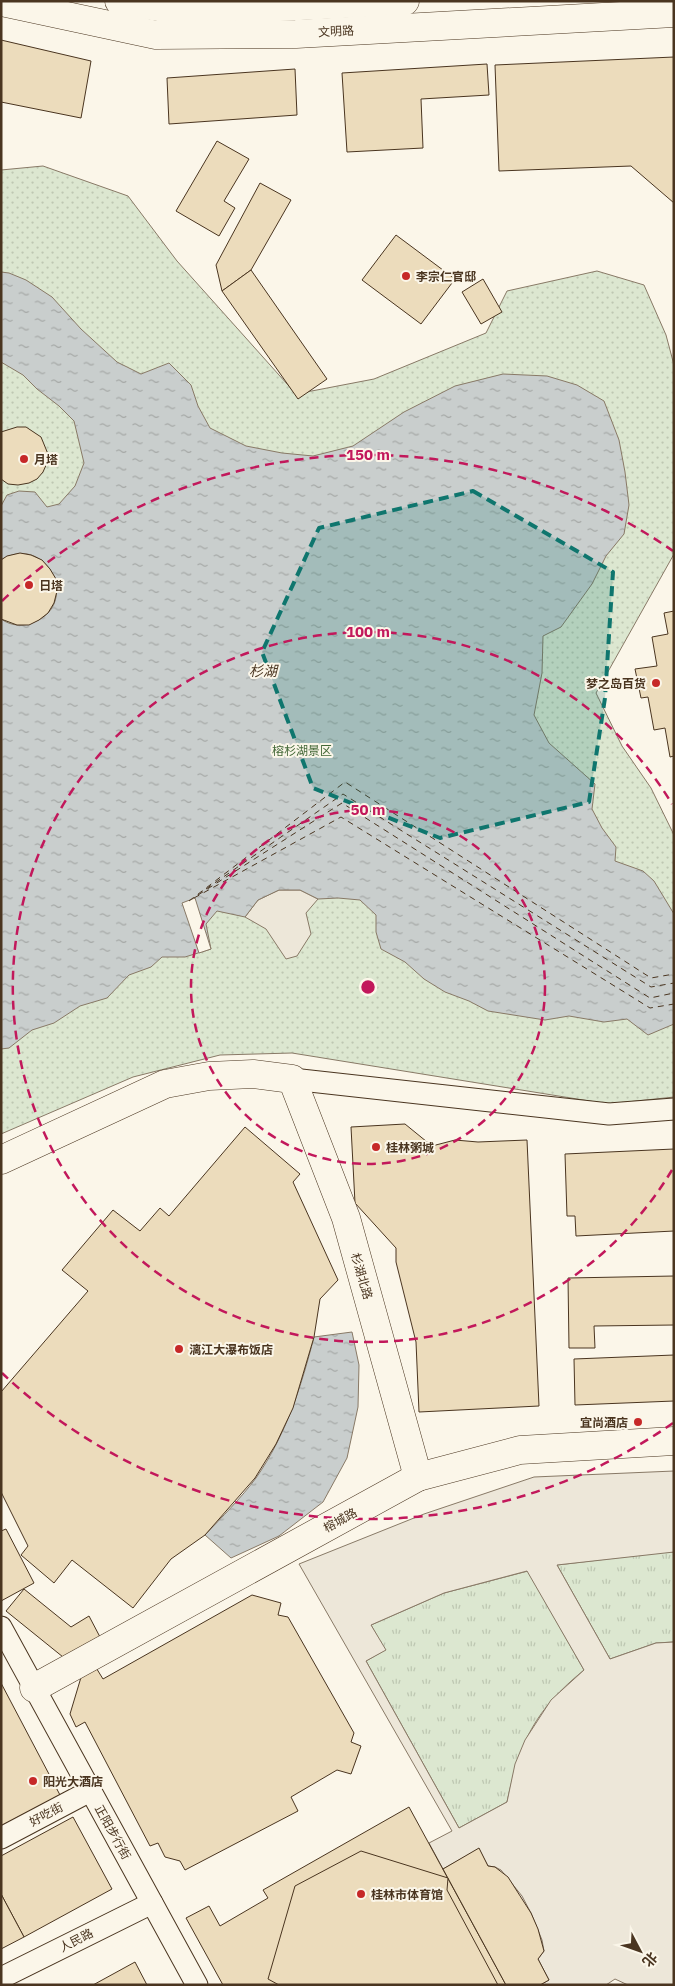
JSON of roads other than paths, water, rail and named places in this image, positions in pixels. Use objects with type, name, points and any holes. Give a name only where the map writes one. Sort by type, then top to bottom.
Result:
[{"type":"street","points":[[119,1],[164,8],[217,10],[406,1]]},
{"type":"street","name":"文明路","points":[[1,2],[156,34],[296,34],[674,13]]},
{"type":"street","points":[[1,1160],[165,1084],[209,1076],[253,1074],[609,1114],[674,1109]]},
{"type":"street","name":"杉湖北路","points":[[292,1079],[346,1218],[418,1476]]},
{"type":"street","name":"榕城路","points":[[34,1688],[418,1476],[520,1450],[674,1441]]},
{"type":"street","name":"正阳步行街","points":[[1,1627],[197,1985]]},
{"type":"street","name":"好吃街","points":[[1,1838],[90,1790]]},
{"type":"street","name":"人民路","points":[[1,1978],[152,1902]]},
{"type":"water","name":"杉湖","points":[[1,272],[26,280],[52,297],[81,329],[117,362],[141,374],[169,363],[191,385],[198,406],[210,428],[246,446],[282,453],[313,456],[353,446],[404,412],[455,386],[503,374],[547,376],[577,385],[604,401],[619,440],[625,472],[629,505],[624,534],[606,556],[592,584],[561,627],[543,636],[542,673],[534,715],[549,743],[595,784],[592,809],[602,828],[616,847],[615,861],[643,871],[654,881],[674,914],[674,1024],[648,1035],[627,1019],[604,1022],[569,1016],[545,1020],[488,1011],[445,992],[424,979],[405,962],[381,949],[376,932],[376,915],[360,900],[318,899],[300,890],[279,890],[258,900],[245,917],[217,911],[206,924],[211,949],[185,957],[162,957],[151,967],[129,975],[107,998],[80,1006],[54,1023],[32,1030],[9,1048],[1,1049],[1,619],[17,625],[26,625],[34,622],[48,613],[55,601],[56,587],[52,574],[44,563],[32,555],[18,554],[1,560],[1,506],[7,495],[19,491],[35,492],[47,507],[59,504],[75,486],[84,463],[74,421],[23,375],[1,362]]},
{"type":"water","points":[[352,1332],[359,1365],[358,1407],[347,1458],[323,1502],[279,1536],[231,1558],[205,1535],[256,1478],[267,1462],[284,1428],[298,1392],[314,1337]]},
{"type":"place","name":"李宗仁官邸","points":[[406,276]]},
{"type":"place","name":"月塔","points":[[24,459]]},
{"type":"place","name":"日塔","points":[[29,585]]},
{"type":"place","name":"梦之岛百货","points":[[656,683]]},
{"type":"place","name":"桂林粥城","points":[[376,1147]]},
{"type":"place","name":"漓江大瀑布饭店","points":[[179,1349]]},
{"type":"place","name":"宜尚酒店","points":[[638,1422]]},
{"type":"place","name":"阳光大酒店","points":[[33,1781]]},
{"type":"place","name":"桂林市体育馆","points":[[361,1894]]},
{"type":"park label","name":"榕杉湖景区","points":[[302,750]]}]
